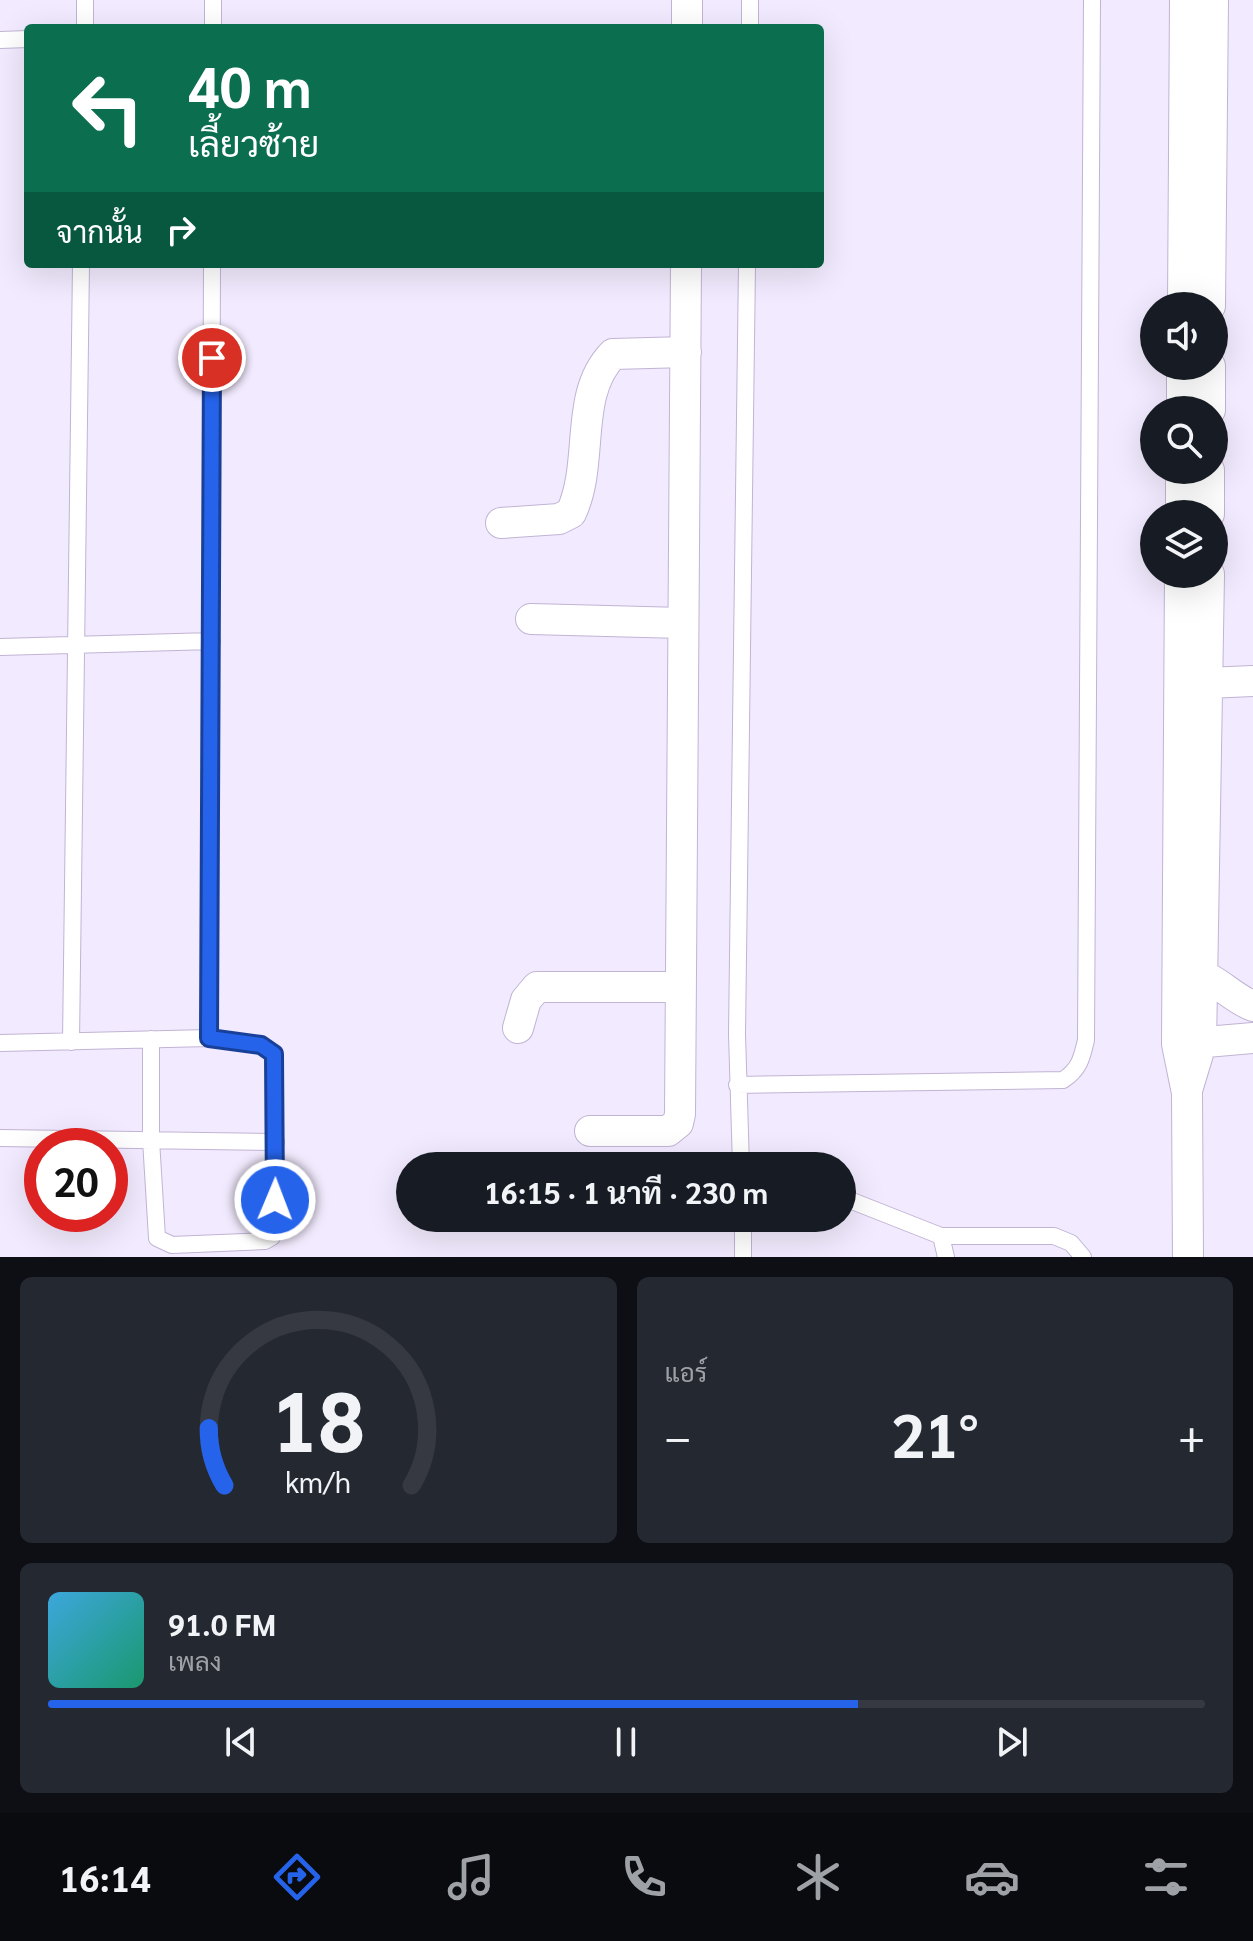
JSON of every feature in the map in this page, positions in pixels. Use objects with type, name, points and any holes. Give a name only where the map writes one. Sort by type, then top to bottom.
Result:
[{"type":"street","points":[[687,0],[687,24]]},
{"type":"street","points":[[1185,0],[1197,292]]},
{"type":"street","points":[[1197,292],[1213,0]]},
{"type":"street","points":[[590,1131],[668,1131],[678,1123],[686,268]]},
{"type":"street","points":[[501,523],[559,519],[571,513],[583,480],[592,381],[613,354],[686,352]]},
{"type":"street","points":[[1180,588],[1190,973],[1188,1257]]},
{"type":"street","points":[[1190,973],[1207,683],[1209,588]]},
{"type":"street","points":[[531,619],[682,623]]},
{"type":"street","points":[[1207,683],[1253,681]]},
{"type":"street","points":[[1190,973],[1235,1000],[1253,1006]]},
{"type":"street","points":[[518,1028],[526,1000],[537,987],[680,987]]},
{"type":"street","points":[[1189,1044],[1253,1038]]},
{"type":"lane","points":[[85,0],[85,24]]},
{"type":"lane","points":[[213,0],[213,24]]},
{"type":"lane","points":[[750,0],[750,24]]},
{"type":"lane","points":[[737,1085],[1063,1080],[1073,1073],[1082,1059],[1086,1040],[1092,0]]},
{"type":"lane","points":[[0,40],[24,39]]},
{"type":"lane","points":[[71,1042],[81,268]]},
{"type":"lane","points":[[209,1038],[212,268]]},
{"type":"lane","points":[[740,1152],[737,1085],[747,268]]},
{"type":"lane","points":[[0,647],[212,641]]},
{"type":"lane","points":[[0,1043],[71,1042],[151,1039],[209,1038],[261,1045],[274,1054],[276,1142],[272,1237],[265,1241],[172,1245],[163,1243],[155,1230],[151,1039]]},
{"type":"lane","points":[[0,1138],[276,1142]]},
{"type":"lane","points":[[856,1203],[941,1236],[1054,1236],[1071,1243],[1083,1257]]},
{"type":"lane","points":[[941,1236],[946,1257]]},
{"type":"route","points":[[212,358],[209,1038],[261,1045],[274,1054],[275,1200]]}]
